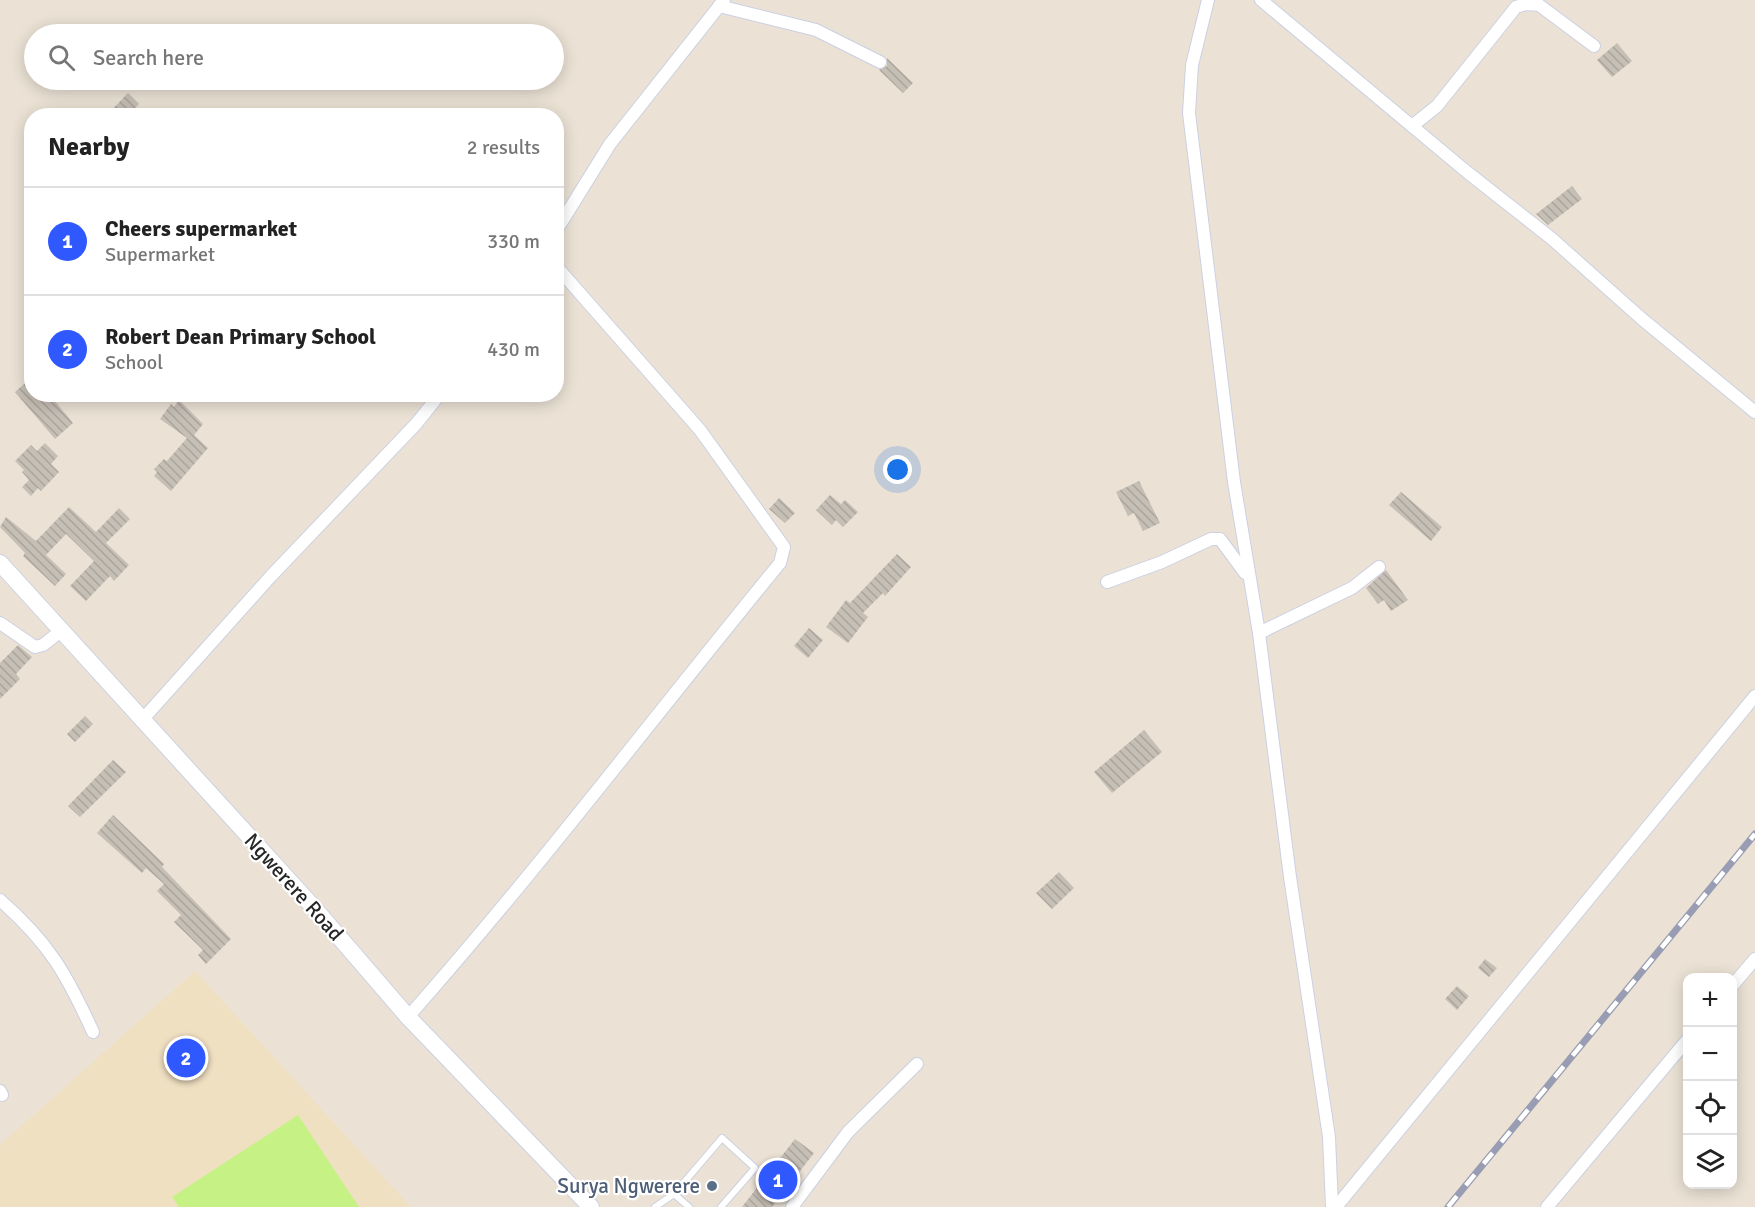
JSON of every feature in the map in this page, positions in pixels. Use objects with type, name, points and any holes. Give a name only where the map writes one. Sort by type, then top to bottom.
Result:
[{"type":"main road","name":"Ngwerere Road","points":[[0,563],[143,719],[408,1017],[591,1207]]},
{"type":"street","points":[[1208,0],[1202,15],[1192,65],[1189,113],[1234,482],[1259,633],[1290,877],[1329,1137],[1334,1207]]},
{"type":"street","points":[[1261,0],[1551,238],[1642,319],[1755,412]]},
{"type":"street","points":[[564,218],[610,144],[722,3],[816,30],[880,62]]},
{"type":"street","points":[[1412,126],[1437,106],[1516,7],[1526,4],[1539,5],[1594,46]]},
{"type":"street","points":[[408,1017],[540,865],[627,750],[780,563],[784,547],[700,430],[564,275]]},
{"type":"street","points":[[143,719],[271,576],[416,424],[434,402]]},
{"type":"street","points":[[1107,582],[1162,562],[1211,538],[1220,539],[1242,566],[1251,588]]},
{"type":"street","points":[[1259,633],[1352,588],[1379,567]]},
{"type":"street","points":[[0,623],[35,647],[43,645],[62,630]]},
{"type":"street","points":[[1334,1207],[1755,696]]},
{"type":"street","points":[[0,900],[49,949],[74,989],[93,1032]]},
{"type":"street","points":[[1737,980],[1755,959]]},
{"type":"street","points":[[1547,1207],[1683,1045]]},
{"type":"street","points":[[792,1207],[849,1132],[917,1064]]},
{"type":"lane","points":[[655,1207],[674,1194],[723,1138],[755,1168],[721,1207]]},
{"type":"lane","points":[[674,1194],[689,1207]]},
{"type":"shaded area","points":[[195,971],[411,1207],[0,1207],[0,1145]]},
{"type":"green space","points":[[298,1115],[359,1207],[179,1207],[172,1197]]},
{"type":"building","points":[[1617,43],[1632,61],[1612,77],[1597,60]]},
{"type":"building","points":[[887,58],[913,83],[903,93],[879,70],[887,66]]},
{"type":"building","points":[[128,93],[139,104],[135,108],[114,108]]},
{"type":"building","points":[[1572,186],[1582,199],[1548,225],[1536,214]]},
{"type":"building","points":[[24,384],[24,402],[56,402],[73,423],[55,439],[15,392]]},
{"type":"building","points":[[178,402],[181,402],[203,424],[194,435],[208,448],[171,491],[154,476],[157,472],[154,469],[164,459],[167,461],[187,438],[160,419],[171,404],[174,407]]},
{"type":"building","points":[[45,443],[58,456],[51,464],[59,472],[41,491],[38,488],[31,496],[22,487],[29,480],[22,472],[24,470],[15,461],[31,445],[37,451]]},
{"type":"building","points":[[1139,481],[1160,523],[1143,531],[1134,513],[1128,516],[1116,492]]},
{"type":"building","points":[[1401,492],[1442,527],[1431,541],[1389,505]]},
{"type":"building","points":[[830,495],[841,504],[845,500],[858,512],[843,527],[836,520],[832,525],[816,510]]},
{"type":"building","points":[[779,498],[795,513],[785,523],[769,509]]},
{"type":"building","points":[[69,507],[96,532],[119,508],[130,519],[106,543],[129,565],[114,581],[110,576],[86,601],[70,586],[94,561],[66,534],[46,555],[66,574],[55,586],[23,556],[25,553],[0,527],[6,517],[36,541]]},
{"type":"building","points":[[897,554],[911,567],[885,596],[883,593],[863,613],[868,617],[848,643],[826,627],[846,600],[850,603]]},
{"type":"building","points":[[1386,570],[1408,600],[1391,611],[1384,600],[1378,604],[1366,588]]},
{"type":"building","points":[[809,628],[823,640],[808,658],[794,646]]},
{"type":"building","points":[[18,645],[32,657],[16,674],[20,679],[0,699],[0,663]]},
{"type":"building","points":[[85,716],[93,724],[75,742],[67,734]]},
{"type":"building","points":[[1144,730],[1162,752],[1112,793],[1094,772]]},
{"type":"building","points":[[113,760],[126,772],[80,817],[68,806]]},
{"type":"building","points":[[113,815],[164,864],[162,867],[231,939],[206,964],[198,955],[203,950],[174,922],[181,915],[157,891],[164,884],[146,868],[142,873],[97,833]]},
{"type":"building","points":[[1059,872],[1074,888],[1052,909],[1036,893]]},
{"type":"building","points":[[1485,959],[1497,968],[1489,977],[1478,968]]},
{"type":"building","points":[[1457,986],[1469,996],[1457,1010],[1445,999]]},
{"type":"building","points":[[795,1139],[814,1153],[772,1207],[742,1207]]},
{"type":"railway","points":[[1448,1207],[1755,834]]},
{"type":"place","name":"Robert Dean Primary School","points":[[186,1058]]},
{"type":"place","name":"Cheers supermarket","points":[[778,1180]]},
{"type":"place","name":"Surya Ngwerere","points":[[712,1186]]}]
